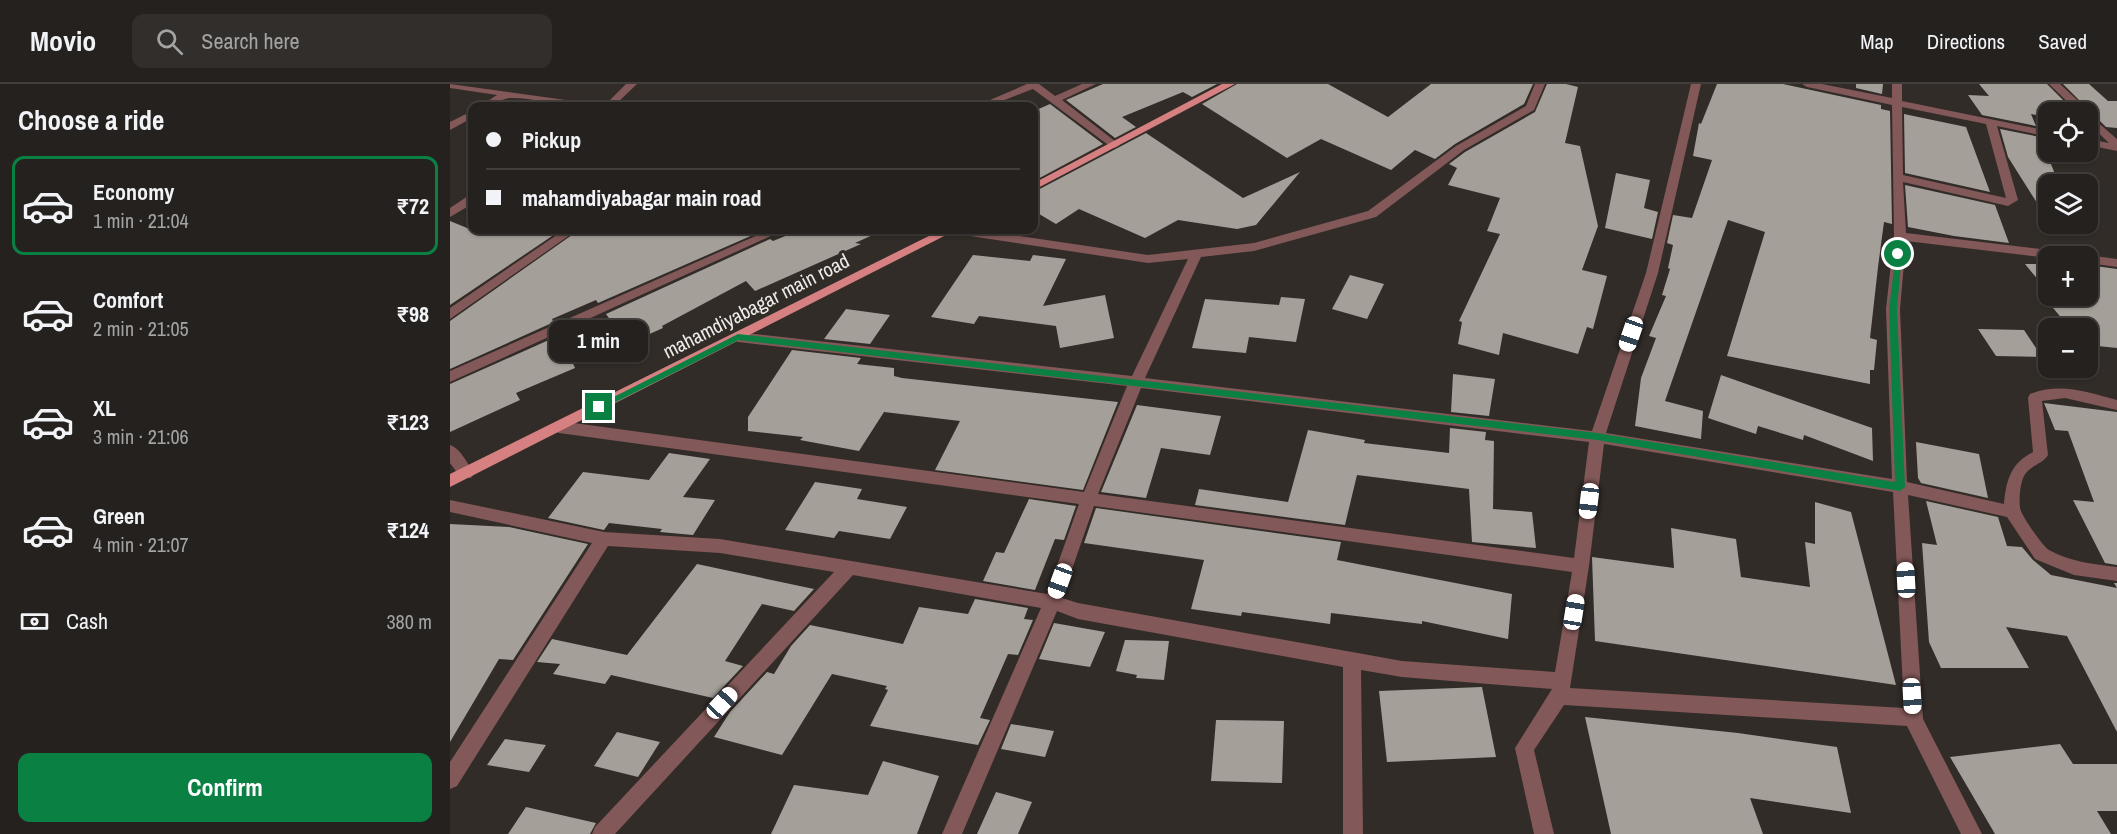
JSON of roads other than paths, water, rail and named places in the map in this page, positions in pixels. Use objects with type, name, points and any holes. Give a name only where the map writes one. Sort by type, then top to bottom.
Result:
[{"type":"main road","points":[[1038,185],[1230,84]]},
{"type":"main road","name":"mahamdiyabagar main road","points":[[450,482],[942,234]]},
{"type":"street","points":[[613,102],[632,84]]},
{"type":"street","points":[[1054,100],[1090,84]]},
{"type":"street","points":[[983,234],[1148,259],[1254,247],[1372,214],[1460,148],[1530,108],[1540,84]]},
{"type":"street","points":[[1545,834],[1524,748],[1562,688],[1581,566],[1597,437],[1652,273],[1696,84]]},
{"type":"street","points":[[1807,84],[2038,132]]},
{"type":"street","points":[[450,506],[604,539],[720,546],[1052,602],[1078,611],[1402,669],[1562,688],[1912,717],[1914,719],[1900,487],[1893,309],[1900,236],[1897,177],[1897,84]]},
{"type":"street","points":[[2054,84],[2073,102]]},
{"type":"street","points":[[450,85],[560,102]]},
{"type":"street","points":[[991,102],[1033,85],[1115,145]]},
{"type":"street","points":[[492,102],[507,94]]},
{"type":"street","points":[[450,127],[468,116]]},
{"type":"street","points":[[1897,177],[2008,202],[2012,200],[1990,121]]},
{"type":"street","points":[[2098,127],[2117,146]]},
{"type":"street","points":[[2098,143],[2117,146]]},
{"type":"street","points":[[450,213],[468,202]]},
{"type":"street","points":[[450,314],[566,234]]},
{"type":"street","points":[[450,377],[769,234]]},
{"type":"street","points":[[1900,236],[2038,253]]},
{"type":"street","points":[[952,834],[1052,602],[1088,500],[1136,382],[1196,254]]},
{"type":"street","points":[[2098,261],[2117,263]]},
{"type":"street","points":[[738,337],[1597,437],[1900,487],[2012,513]]},
{"type":"street","points":[[2117,405],[2065,393],[2045,392],[2035,398],[2042,455],[2027,461],[2013,479],[2012,513],[2041,554],[2074,568],[2117,574]]},
{"type":"street","points":[[559,427],[1581,566]]},
{"type":"street","points":[[450,452],[466,474]]},
{"type":"street","points":[[452,772],[604,539]]},
{"type":"street","points":[[602,834],[848,569]]},
{"type":"street","points":[[1352,660],[1353,834]]},
{"type":"street","points":[[1912,717],[1972,834]]}]
